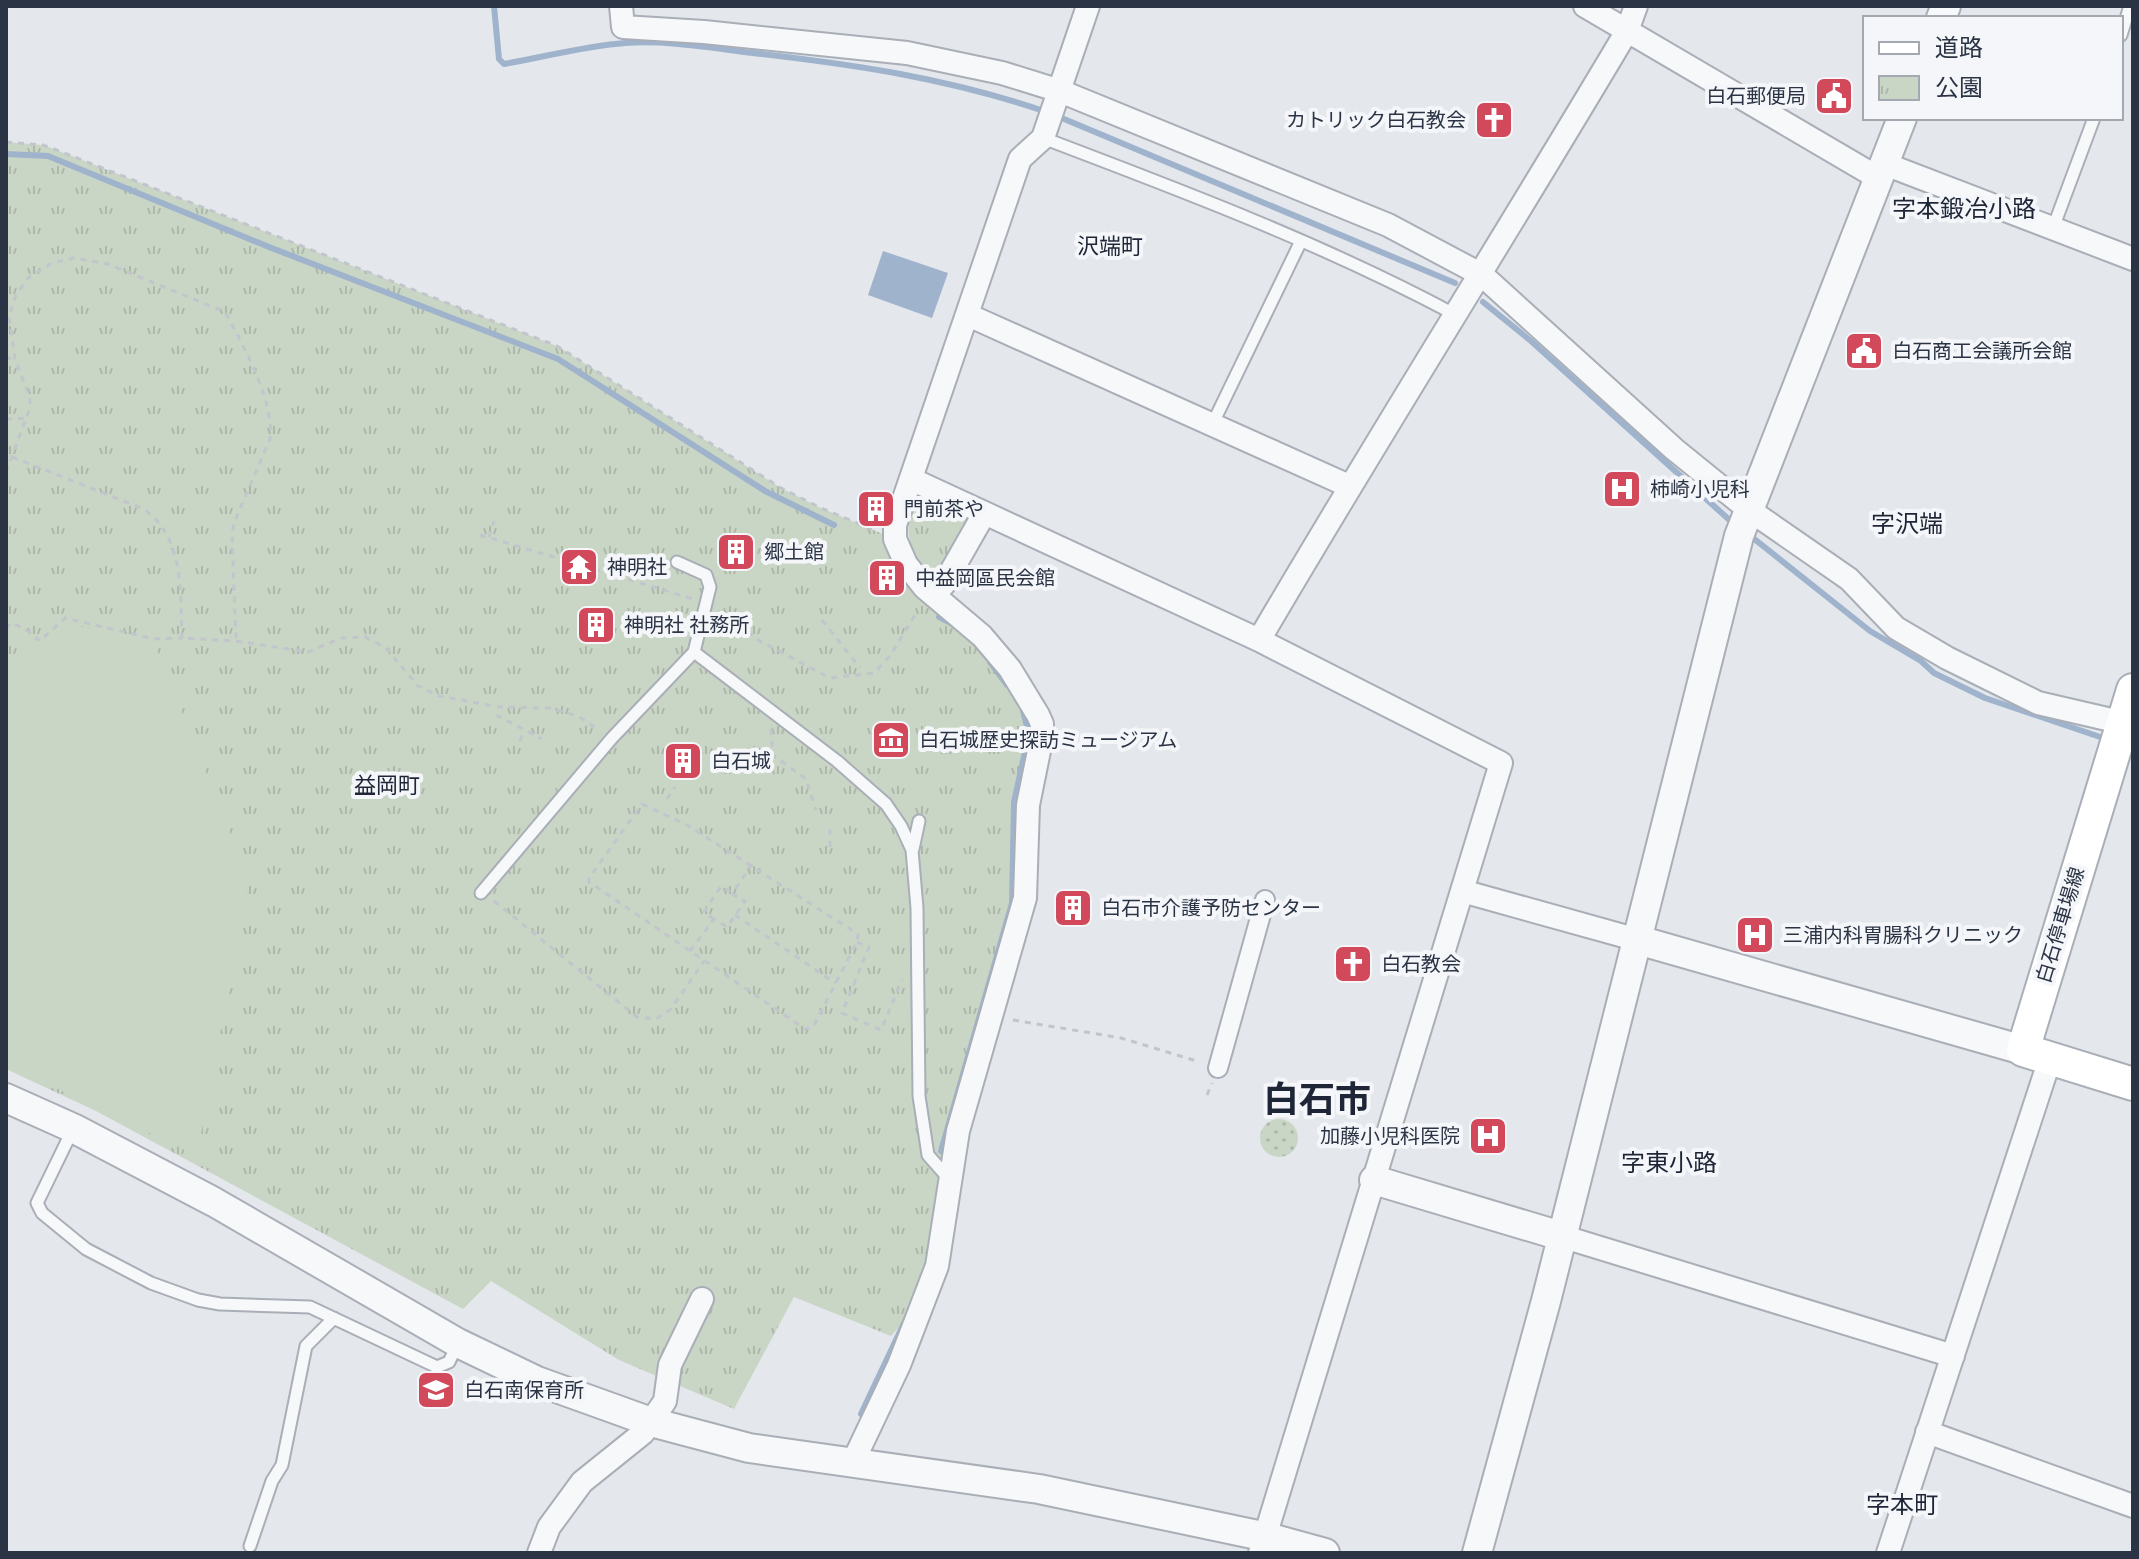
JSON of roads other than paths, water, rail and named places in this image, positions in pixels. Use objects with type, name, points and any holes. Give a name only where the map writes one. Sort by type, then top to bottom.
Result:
[{"type":"main road","name":"白石停車場線","points":[[2036,1054],[2133,690]]},
{"type":"main road","points":[[2036,1054],[2133,1084]]},
{"type":"street","points":[[621,6],[623,27],[704,32],[907,53],[1002,73],[1388,225],[1482,275],[1674,449],[1744,521],[1849,579],[1896,628],[1947,658],[2038,703],[2122,732]]},
{"type":"street","points":[[852,1464],[899,1365],[937,1266],[958,1131],[1025,898],[1028,805],[1042,724],[1010,669],[982,636],[927,601],[895,539],[895,525],[1020,159],[1046,131],[1088,6]]},
{"type":"street","points":[[1585,6],[1882,172],[2053,228],[2133,259]]},
{"type":"street","points":[[1259,640],[1454,314],[1482,275],[1627,31],[1636,6]]},
{"type":"street","points":[[1477,1553],[1542,1316],[1744,521],[1901,120]]},
{"type":"street","points":[[968,315],[1211,427],[1349,486]]},
{"type":"street","points":[[911,479],[1259,640],[1501,763],[1264,1545]]},
{"type":"street","points":[[927,601],[944,584],[984,514]]},
{"type":"street","points":[[1462,891],[2036,1054],[1953,1356],[1888,1553]]},
{"type":"street","points":[[1218,1068],[1265,900]]},
{"type":"street","points":[[6,1098],[73,1128],[214,1202],[458,1343],[537,1381],[651,1422],[749,1448],[1039,1489],[1264,1545],[1325,1553]]},
{"type":"street","points":[[1374,1180],[1953,1356]]},
{"type":"street","points":[[539,1553],[549,1527],[582,1482],[643,1433],[665,1401],[670,1365],[702,1299]]},
{"type":"street","points":[[1927,1432],[2133,1506]]},
{"type":"lane","points":[[2123,29],[2130,6]]},
{"type":"lane","points":[[2053,228],[2093,120]]},
{"type":"lane","points":[[1046,131],[1385,277],[1454,314]]},
{"type":"lane","points":[[1211,427],[1301,241]]},
{"type":"lane","points":[[481,893],[612,738],[694,652],[710,587],[706,575],[677,562]]},
{"type":"lane","points":[[694,652],[770,709],[886,804],[912,850]]},
{"type":"lane","points":[[919,821],[912,850],[917,908],[919,1096],[928,1155],[950,1180]]},
{"type":"lane","points":[[73,1128],[37,1203],[42,1213],[86,1249],[151,1283],[198,1300],[220,1304],[310,1307],[437,1367],[449,1362],[458,1343]]},
{"type":"lane","points":[[250,1546],[272,1481],[282,1465],[306,1346],[334,1318]]},
{"type":"water","points":[[883,251],[948,273],[932,318],[868,295]]},
{"type":"waterway","points":[[494,6],[499,59],[504,64],[610,44],[673,44],[829,62],[902,74],[974,90],[1047,112]]},
{"type":"waterway","points":[[1057,116],[1455,283]]},
{"type":"waterway","points":[[6,154],[48,156],[269,247],[558,359],[765,491],[834,525]]},
{"type":"waterway","points":[[1483,302],[1531,341],[1735,525]]},
{"type":"waterway","points":[[1748,534],[1870,631],[1921,661],[1934,673],[1985,698],[2109,740]]},
{"type":"waterway","points":[[939,617],[951,623]]},
{"type":"waterway","points":[[990,662],[1007,685]]},
{"type":"waterway","points":[[941,1151],[1012,903],[1014,802],[1029,734],[1023,711]]},
{"type":"waterway","points":[[861,1414],[904,1323]]},
{"type":"place","name":"白石郵便局","points":[[1834,96]]},
{"type":"place","name":"カトリック白石教会","points":[[1494,120]]},
{"type":"place","name":"白石商工会議所会館","points":[[1864,351]]},
{"type":"place","name":"柿崎小児科","points":[[1622,489]]},
{"type":"place","name":"門前茶や","points":[[876,509]]},
{"type":"place","name":"郷土館","points":[[736,552]]},
{"type":"place","name":"神明社","points":[[579,567]]},
{"type":"place","name":"中益岡區民会館","points":[[887,578]]},
{"type":"place","name":"神明社 社務所","points":[[596,625]]},
{"type":"place","name":"白石城歴史探訪ミュージアム","points":[[891,740]]},
{"type":"place","name":"白石城","points":[[683,761]]},
{"type":"place","name":"白石市介護予防センター","points":[[1073,908]]},
{"type":"place","name":"三浦内科胃腸科クリニック","points":[[1755,935]]},
{"type":"place","name":"白石教会","points":[[1353,964]]},
{"type":"place","name":"加藤小児科医院","points":[[1488,1136]]},
{"type":"place","name":"白石南保育所","points":[[436,1390]]},
{"type":"district","name":"字本鍛冶小路","points":[[1964,209]]},
{"type":"district","name":"沢端町","points":[[1110,246]]},
{"type":"district","name":"字沢端","points":[[1907,524]]},
{"type":"district","name":"益岡町","points":[[387,785]]},
{"type":"district","name":"白石市","points":[[1317,1099]]},
{"type":"district","name":"字東小路","points":[[1669,1163]]},
{"type":"district","name":"字本町","points":[[1902,1505]]}]
